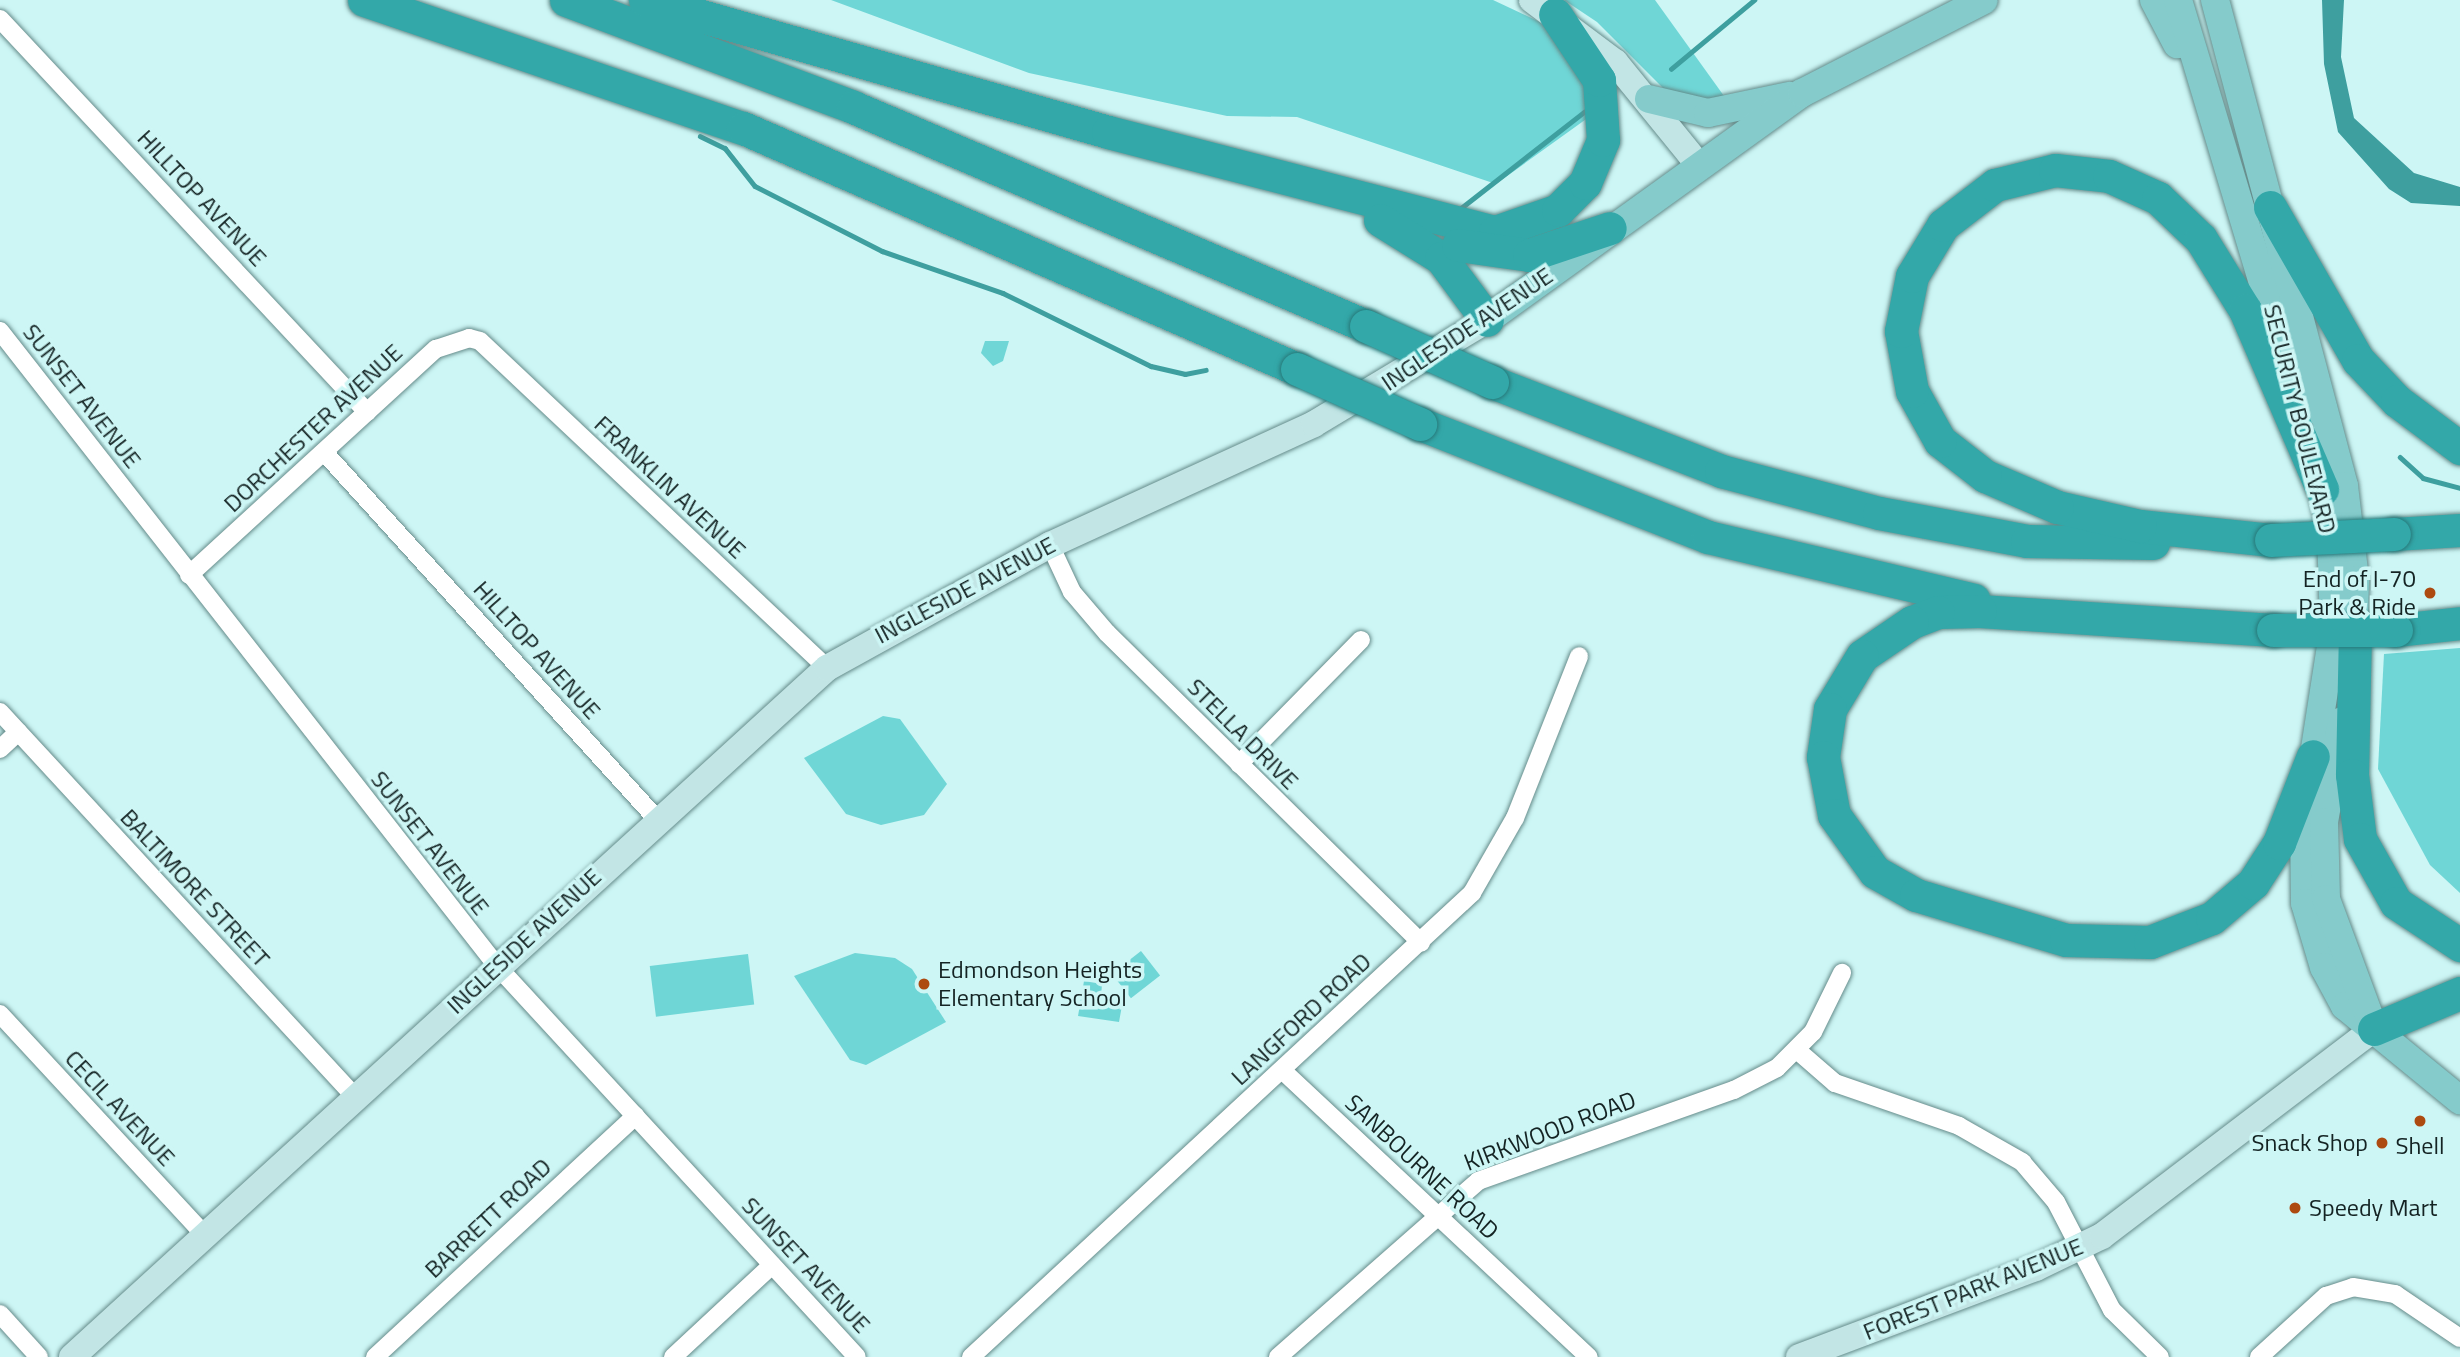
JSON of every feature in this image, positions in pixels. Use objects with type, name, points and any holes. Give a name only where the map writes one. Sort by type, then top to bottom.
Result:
[{"type":"highway","points":[[364,0],[743,128],[1420,424],[1708,537],[1867,578],[2056,616]]},
{"type":"highway","points":[[566,0],[853,107],[1492,382],[1721,471],[1980,534],[2056,542],[2271,540],[2460,530]]},
{"type":"highway","points":[[645,0],[1108,132],[1473,231],[1517,228],[1572,198],[1596,163],[1602,140],[1599,79],[1544,7]]},
{"type":"highway","points":[[1108,132],[1393,224],[1508,256],[1545,253],[1610,228]]},
{"type":"highway","points":[[2271,540],[2140,526],[2057,507],[1985,476],[1940,441],[1912,391],[1901,331],[1912,276],[1943,225],[1995,185],[2055,170],[2109,176],[2158,198],[2201,239],[2245,310],[2322,489]]},
{"type":"highway","points":[[2270,207],[2358,359],[2406,409],[2460,449]]},
{"type":"highway","points":[[1393,224],[1441,258],[1487,320]]},
{"type":"highway","points":[[2313,756],[2279,843],[2253,883],[2212,918],[2171,937],[2126,945],[2066,940],[1893,884],[1845,837],[1828,796],[1825,734],[1844,681],[1884,637],[1938,612],[2056,616],[2273,630],[2460,630]]},
{"type":"highway","points":[[2396,630],[2460,623]]},
{"type":"highway","points":[[2355,629],[2352,775],[2360,839],[2396,903],[2460,945]]},
{"type":"highway","points":[[2374,1029],[2460,993]]},
{"type":"main road","name":"INGLESIDE AVENUE","points":[[72,1357],[657,819],[827,668],[1050,545],[1314,424],[1487,320],[1697,163],[1802,93],[1984,0]]},
{"type":"main road","points":[[2154,0],[2213,130]]},
{"type":"main road","name":"SECURITY BOULEVARD","points":[[2178,0],[2213,130],[2245,213],[2322,489],[2331,531],[2334,627],[2303,830],[2305,903],[2324,967],[2345,1006],[2374,1029]]},
{"type":"main road","name":"SECURITY BOULEVARD","points":[[2219,0],[2224,33],[2344,486],[2355,629],[2323,861],[2334,930],[2374,1029]]},
{"type":"main road","points":[[1544,7],[1649,99],[1697,163]]},
{"type":"main road","points":[[1649,99],[1708,113],[1802,93]]},
{"type":"main road","points":[[2374,1029],[2460,1100]]},
{"type":"main road","name":"FOREST PARK AVENUE","points":[[1799,1357],[2078,1250],[2374,1029]]},
{"type":"street","name":"HILLTOP AVENUE","points":[[0,19],[367,412]]},
{"type":"street","name":"SUNSET AVENUE","points":[[0,331],[497,966],[857,1357]]},
{"type":"street","name":"DORCHESTER AVENUE","points":[[189,575],[436,349],[458,338],[480,341]]},
{"type":"street","name":"FRANKLIN AVENUE","points":[[480,341],[827,668]]},
{"type":"street","name":"HILLTOP AVENUE","points":[[324,452],[657,819]]},
{"type":"street","name":"STELLA DRIVE","points":[[1050,545],[1083,607],[1421,943]]},
{"type":"street","points":[[1239,764],[1361,640]]},
{"type":"street","name":"LANGFORD ROAD","points":[[971,1357],[1472,893],[1501,847],[1579,656]]},
{"type":"street","name":"BALTIMORE STREET","points":[[0,712],[355,1097]]},
{"type":"street","points":[[0,749],[18,732]]},
{"type":"street","name":"KIRKWOOD ROAD","points":[[1279,1357],[1436,1213],[1489,1177],[1734,1090],[1798,1051],[1842,973]]},
{"type":"street","name":"CECIL AVENUE","points":[[0,1014],[205,1235]]},
{"type":"street","points":[[1798,1051],[1835,1083],[2003,1148],[2041,1181],[2112,1310],[2160,1357]]},
{"type":"street","name":"SANBOURNE ROAD","points":[[1282,1070],[1589,1357]]},
{"type":"street","name":"BARRETT ROAD","points":[[375,1357],[635,1116]]},
{"type":"street","points":[[673,1357],[772,1265]]},
{"type":"street","points":[[2259,1357],[2314,1306],[2339,1290],[2380,1287],[2460,1338]]},
{"type":"street","points":[[0,1314],[39,1357]]},
{"type":"shaded area","points":[[831,0],[1493,0],[1544,24],[1572,50],[1596,112],[1496,184],[1297,117],[1227,116],[1029,73]]},
{"type":"shaded area","points":[[1564,0],[1655,0],[1724,96],[1708,100],[1667,92],[1597,22]]},
{"type":"shaded area","points":[[2322,0],[2344,0],[2341,57],[2354,118],[2414,173],[2460,187],[2460,206],[2411,203],[2389,189],[2338,132],[2324,64]]},
{"type":"shaded area","points":[[985,341],[1009,341],[1003,361],[993,366],[981,353]]},
{"type":"shaded area","points":[[2460,648],[2460,893],[2430,865],[2378,769],[2384,654]]},
{"type":"shaded area","points":[[883,716],[900,719],[947,784],[924,815],[881,825],[846,814],[804,758]]},
{"type":"shaded area","points":[[1141,951],[1160,975],[1131,998],[1112,974]]},
{"type":"shaded area","points":[[855,953],[895,958],[912,969],[946,1022],[866,1065],[850,1060],[794,976]]},
{"type":"shaded area","points":[[748,954],[754,1005],[656,1017],[650,966]]},
{"type":"shaded area","points":[[1084,981],[1102,984],[1101,997],[1123,1000],[1119,1022],[1078,1016]]},
{"type":"waterway","points":[[1671,69],[1754,0]]},
{"type":"waterway","points":[[1461,208],[1584,112]]},
{"type":"waterway","points":[[700,136],[725,148],[755,186],[882,251],[1003,293],[1151,366],[1185,374],[1206,370]]},
{"type":"waterway","points":[[2400,457],[2423,478],[2460,488]]},
{"type":"place","name":"End of I-70 Park & Ride","points":[[2430,593]]},
{"type":"place","name":"Edmondson Heights Elementary School","points":[[924,984]]},
{"type":"place","name":"Shell","points":[[2420,1121]]},
{"type":"place","name":"Snack Shop","points":[[2382,1143]]},
{"type":"place","name":"Speedy Mart","points":[[2295,1208]]}]
